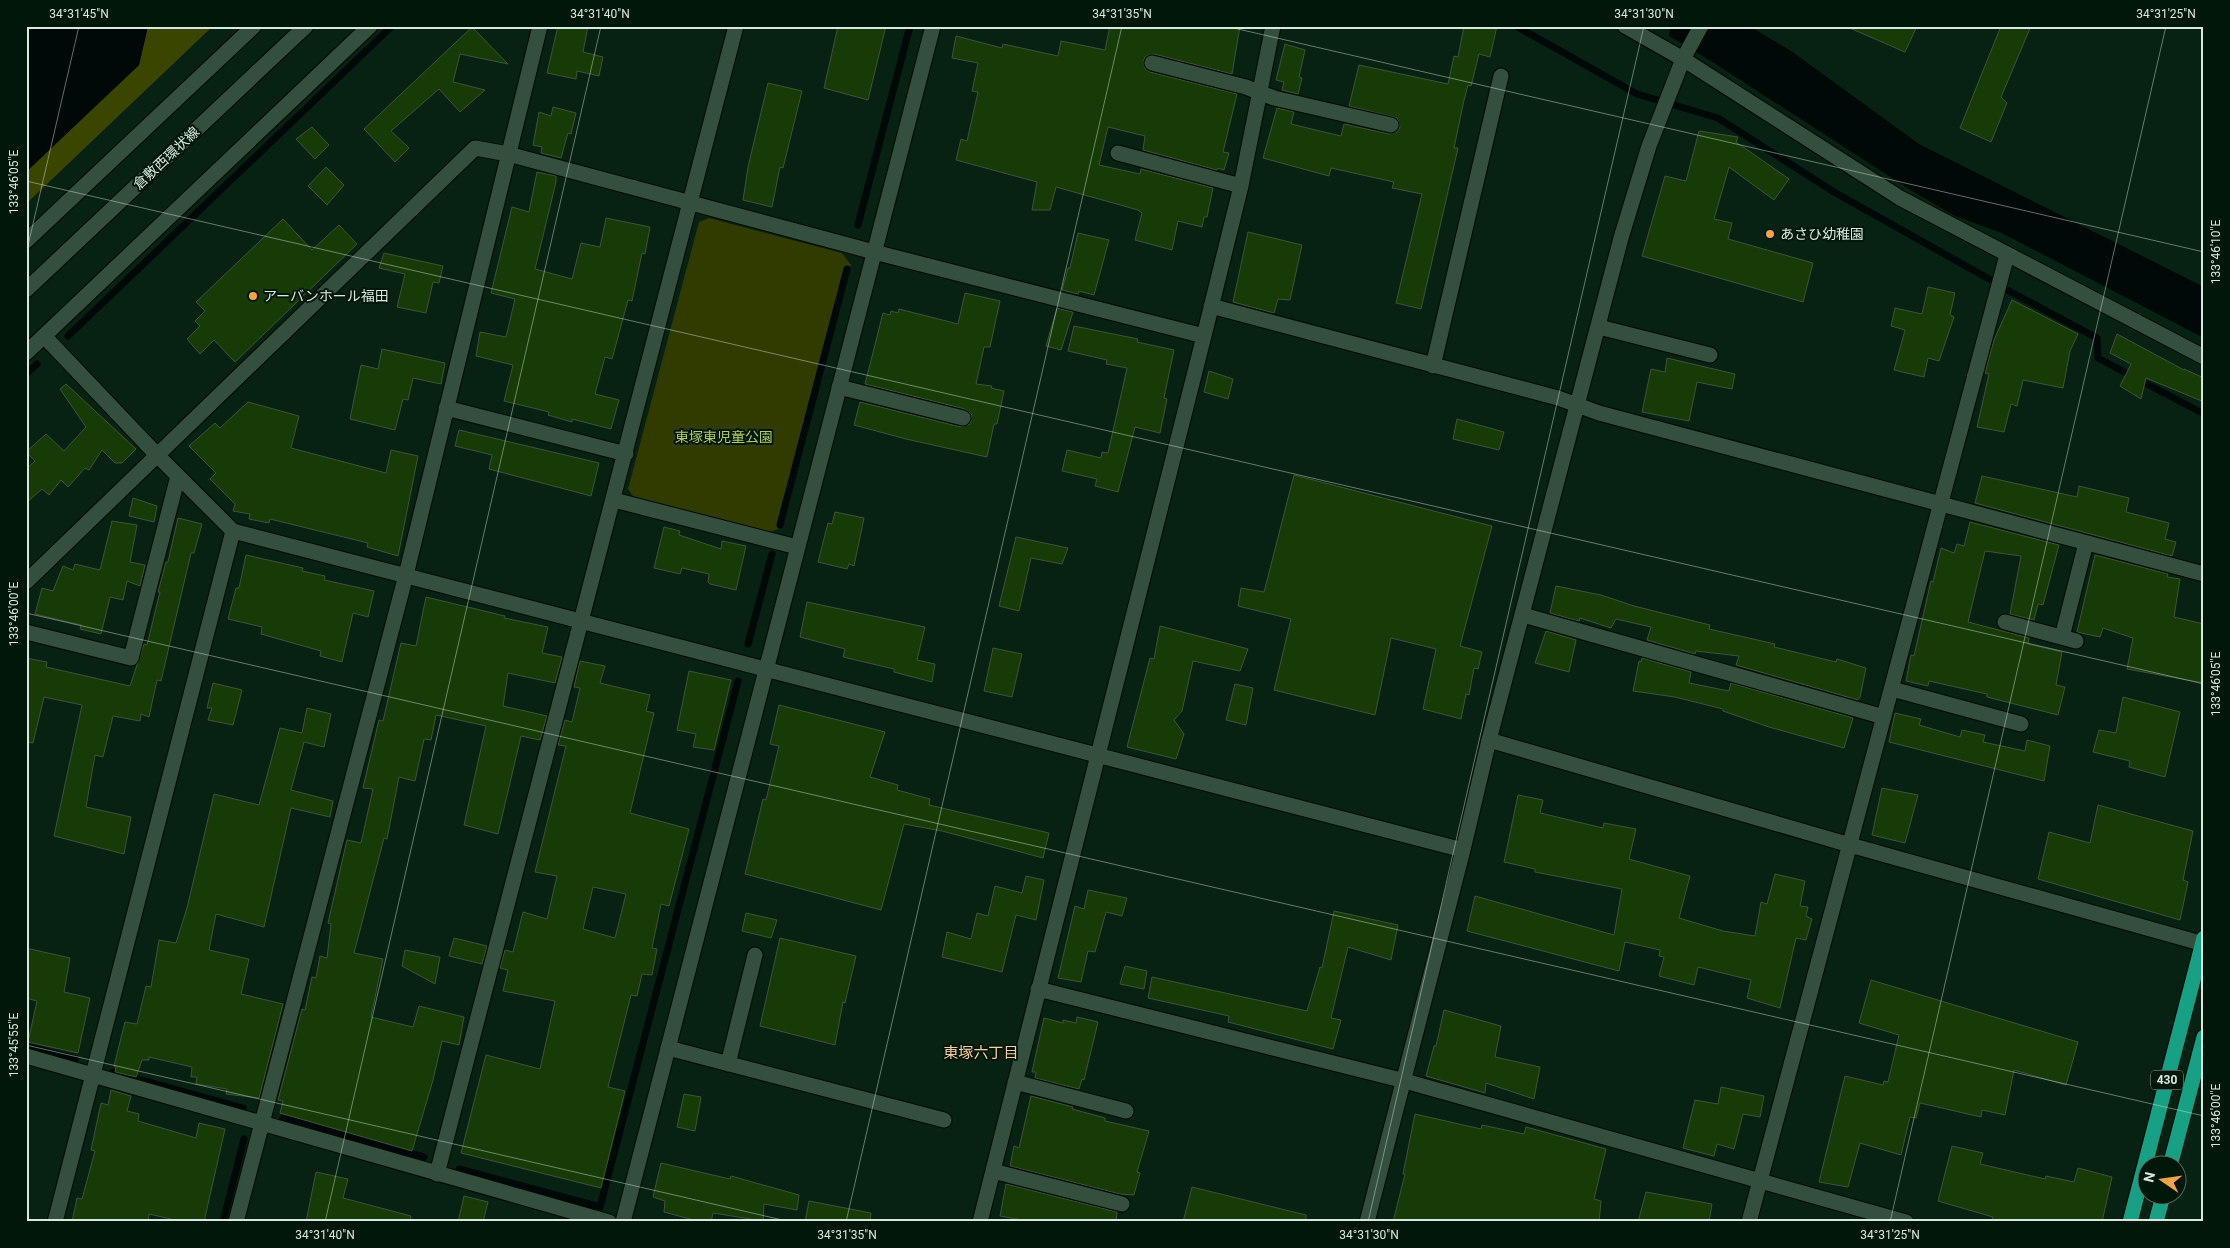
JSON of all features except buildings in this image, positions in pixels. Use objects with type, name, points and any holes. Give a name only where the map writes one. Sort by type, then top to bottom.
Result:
[{"type":"highway","name":"430","points":[[2130,1222],[2203,942]]},
{"type":"highway","name":"430","points":[[2173,1156],[2204,1037]]},
{"type":"highway","points":[[2156,1222],[2160,1206]]},
{"type":"street","points":[[26,240],[254,26]]},
{"type":"street","name":"倉敷西環状線","points":[[26,290],[306,26]]},
{"type":"street","points":[[26,353],[370,26]]},
{"type":"street","points":[[236,1222],[406,575],[540,26]]},
{"type":"street","points":[[438,1174],[736,26]]},
{"type":"street","points":[[623,1222],[933,26]]},
{"type":"street","points":[[980,1222],[1241,186],[1273,26]]},
{"type":"street","points":[[1625,26],[1685,55],[1900,198],[2204,357]]},
{"type":"street","points":[[1367,1222],[1405,1081],[1489,740],[1629,211],[1649,146],[1663,109],[1685,55],[1701,26]]},
{"type":"street","points":[[1152,63],[1260,92],[1274,98],[1391,125]]},
{"type":"street","points":[[1433,366],[1501,76]]},
{"type":"street","points":[[26,582],[475,148],[508,154],[874,252],[1204,336]]},
{"type":"street","points":[[1118,153],[1241,186]]},
{"type":"street","points":[[1749,1222],[2007,255]]},
{"type":"street","points":[[1211,306],[1578,405],[1609,416],[2204,574]]},
{"type":"street","points":[[1599,327],[1710,355]]},
{"type":"street","points":[[44,336],[233,531],[1463,850]]},
{"type":"street","points":[[839,387],[963,418]]},
{"type":"street","points":[[446,408],[626,454]]},
{"type":"street","points":[[26,632],[130,658],[178,476]]},
{"type":"street","points":[[614,500],[798,547]]},
{"type":"street","points":[[55,1222],[233,531]]},
{"type":"street","points":[[2005,622],[2069,639],[2086,543]]},
{"type":"street","points":[[1523,615],[1884,717]]},
{"type":"street","points":[[1892,689],[2021,724]]},
{"type":"street","points":[[1489,740],[1850,845],[2203,942]]},
{"type":"street","points":[[728,1064],[755,955]]},
{"type":"street","points":[[1038,989],[1405,1081],[1906,1222]]},
{"type":"street","points":[[668,1048],[944,1120]]},
{"type":"street","points":[[26,1056],[262,1121],[438,1174],[609,1222]]},
{"type":"street","points":[[1015,1082],[1126,1112]]},
{"type":"street","points":[[993,1171],[1122,1204]]},
{"type":"green space","points":[[148,26],[213,26],[26,204],[26,172],[139,65]]},
{"type":"green space","name":"東塚東児童公園","points":[[709,218],[842,253],[851,265],[783,527],[770,532],[635,499],[628,489],[699,222]]},
{"type":"shaded area","points":[[26,26],[148,26],[139,65],[26,172]]},
{"type":"shaded area","points":[[1664,26],[1749,26],[1791,51],[1919,144],[2204,287],[2204,338],[2002,233],[1955,216],[1912,191],[1711,61],[1669,36],[1670,30]]},
{"type":"waterway","points":[[68,336],[392,26]]},
{"type":"waterway","points":[[858,225],[910,26]]},
{"type":"waterway","points":[[1516,26],[1637,94],[1718,118],[1834,192],[1989,279]]},
{"type":"waterway","points":[[780,525],[847,269]]},
{"type":"waterway","points":[[2009,291],[2097,338],[2098,358],[2204,414]]},
{"type":"waterway","points":[[26,374],[37,364]]},
{"type":"waterway","points":[[748,644],[772,554]]},
{"type":"waterway","points":[[459,1169],[600,1207],[738,681]]},
{"type":"waterway","points":[[26,1046],[75,1059]]},
{"type":"waterway","points":[[113,1072],[243,1108]]},
{"type":"waterway","points":[[283,1118],[424,1157]]},
{"type":"waterway","points":[[223,1222],[244,1139]]},
{"type":"place","name":"あさひ幼稚園","points":[[1770,234]]},
{"type":"place","name":"アーバンホール福田","points":[[253,296]]},
{"type":"district","name":"東塚六丁目","points":[[981,1053]]}]
